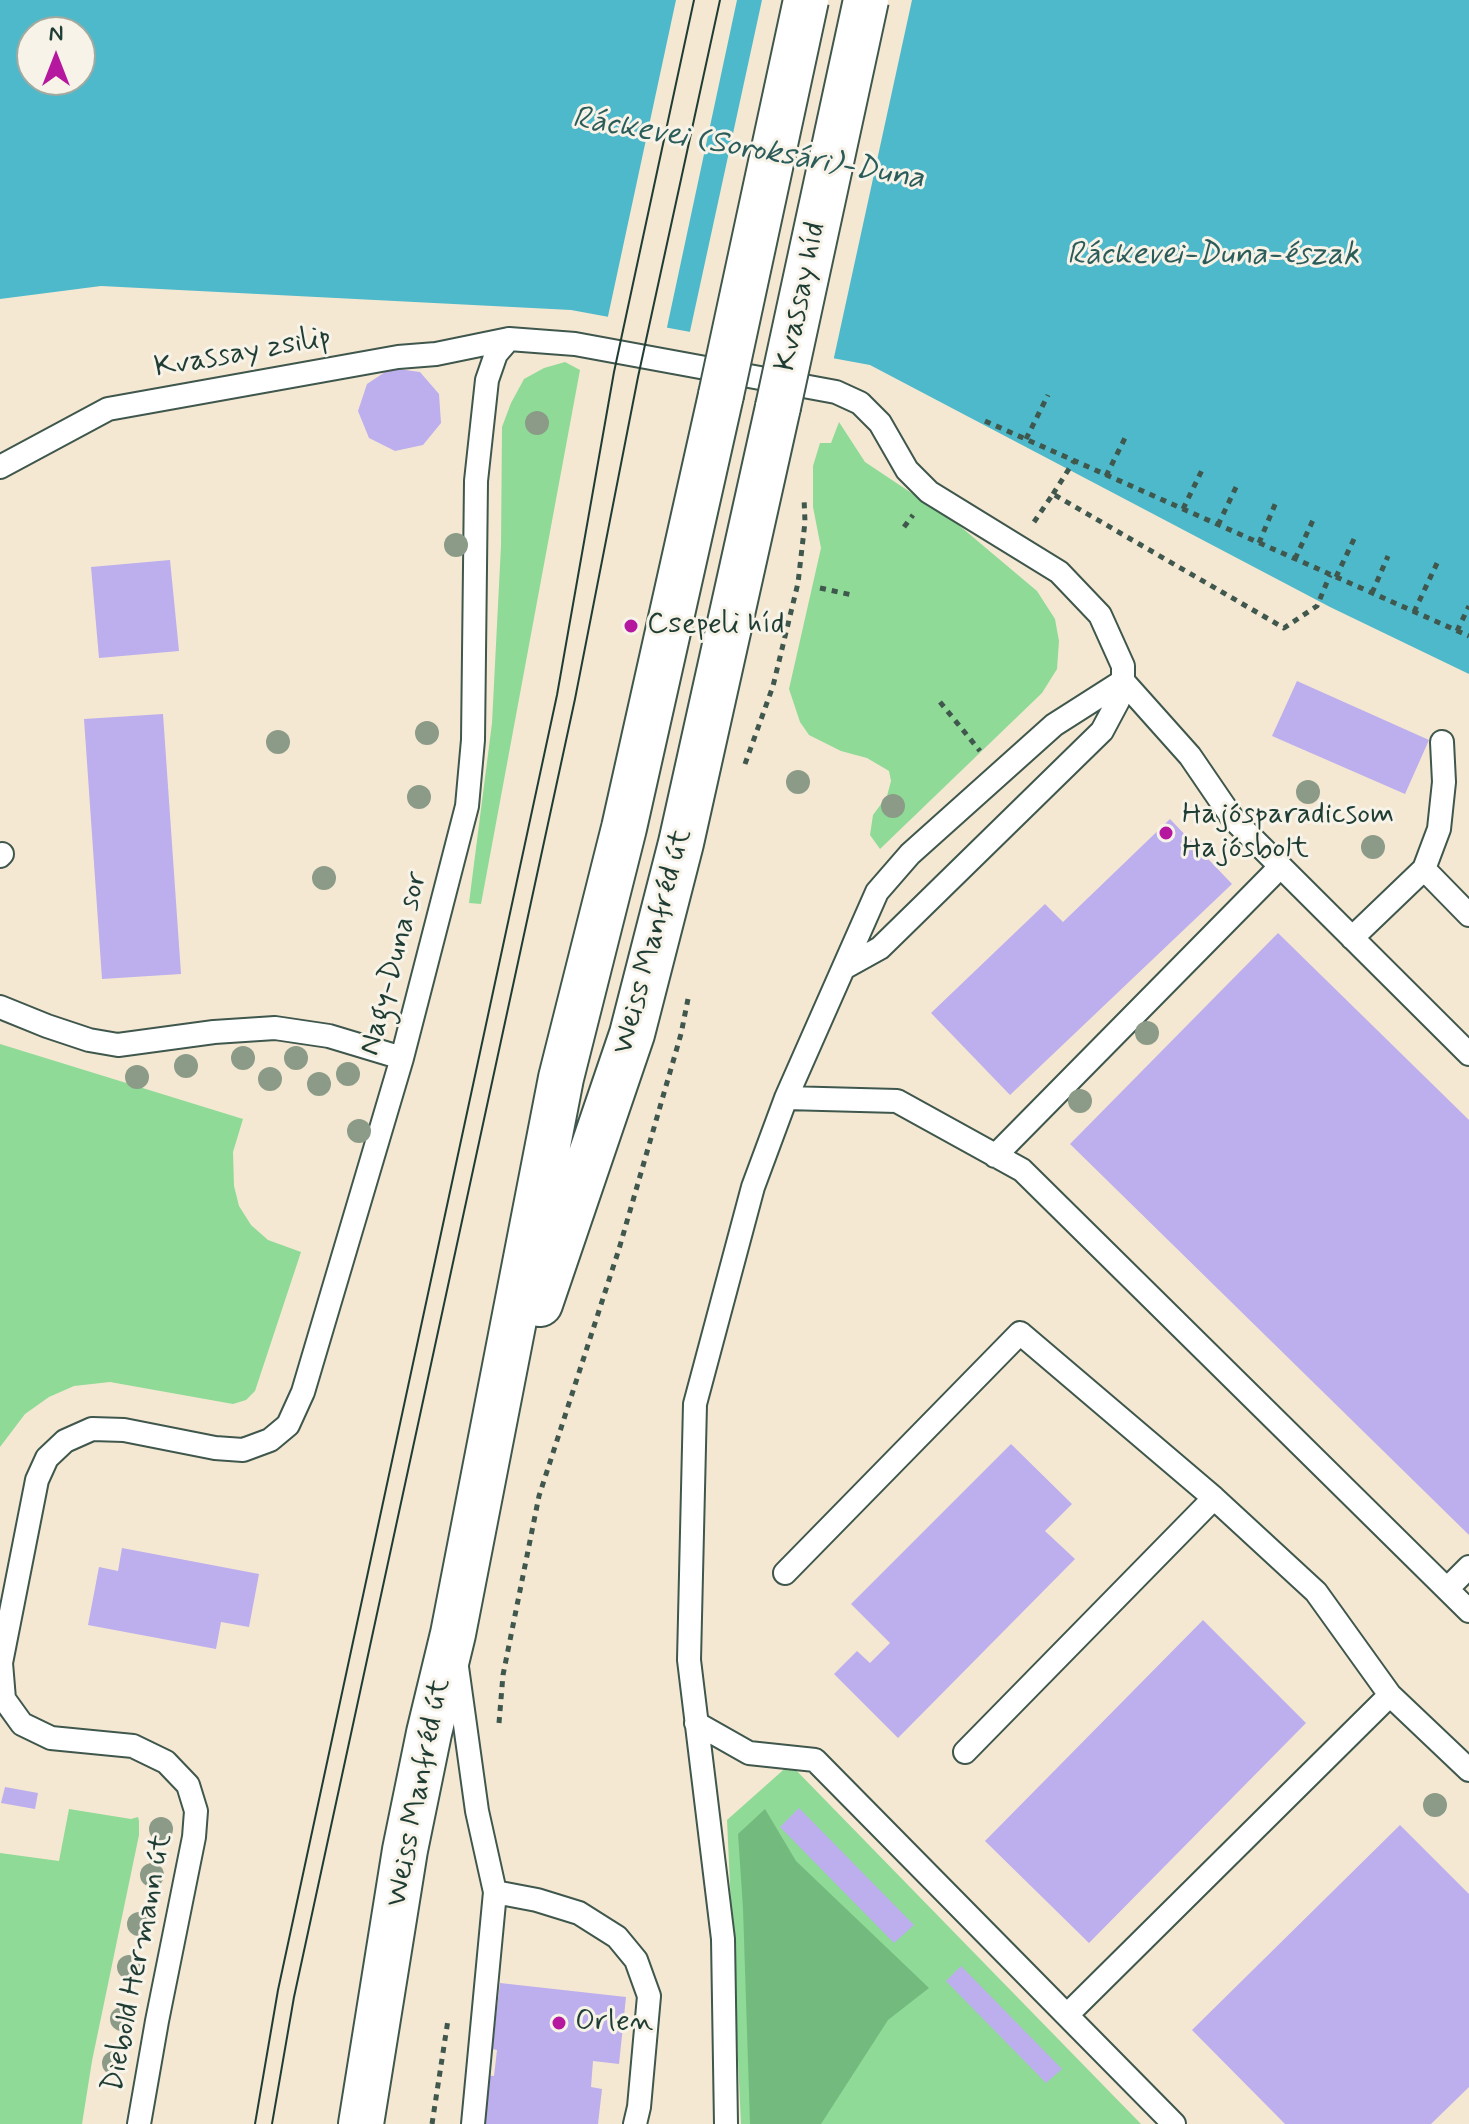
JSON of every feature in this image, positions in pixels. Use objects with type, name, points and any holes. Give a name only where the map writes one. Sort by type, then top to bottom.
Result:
[{"type":"main road","name":"Kvassay híd","points":[[721,395],[806,0]]},
{"type":"main road","name":"Kvassay híd","points":[[778,407],[866,0]]},
{"type":"main road","name":"Weiss Manfréd út","points":[[361,2124],[405,1850],[453,1634],[561,1078],[624,828],[721,395]]},
{"type":"main road","name":"Weiss Manfréd út","points":[[486,1464],[632,1034],[681,843],[778,407]]},
{"type":"lane","name":"Kvassay zsilip","points":[[0,467],[108,409],[509,339],[575,344],[836,392],[860,403],[880,423],[907,470],[929,492],[1059,572],[1100,615],[1123,666],[1123,681]]},
{"type":"lane","name":"Nagy-Duna sor","points":[[124,1430],[215,1448],[243,1450],[270,1440],[288,1425],[303,1392],[402,1058],[467,806],[473,740],[476,481],[487,380],[496,354],[509,339]]},
{"type":"lane","points":[[726,2124],[723,1939],[689,1660],[695,1404],[753,1187],[786,1098],[877,892],[910,854],[1054,725],[1123,681]]},
{"type":"lane","points":[[1123,681],[1190,756],[1233,819],[1469,1054]]},
{"type":"lane","points":[[844,968],[880,948],[1102,731],[1118,701],[1123,681]]},
{"type":"lane","points":[[1352,938],[1424,869],[1439,829],[1444,782],[1442,742]]},
{"type":"lane","points":[[995,1156],[1280,867]]},
{"type":"lane","points":[[1424,869],[1469,915]]},
{"type":"lane","points":[[0,1007],[75,1035],[118,1045],[214,1032],[275,1028],[329,1036],[402,1058]]},
{"type":"lane","points":[[786,1098],[897,1101],[1022,1170],[1469,1611]]},
{"type":"lane","points":[[785,1573],[1020,1333],[1214,1498],[1316,1592],[1390,1695],[1469,1770]]},
{"type":"lane","name":"Diebold Hermann út","points":[[124,1430],[92,1429],[65,1441],[47,1458],[37,1480],[1,1663],[4,1699],[22,1724],[51,1738],[133,1746],[166,1762],[188,1785],[196,1811],[194,1837],[139,2124]]},
{"type":"lane","points":[[965,1752],[1214,1498]]},
{"type":"lane","points":[[1447,1589],[1469,1567]]},
{"type":"lane","points":[[453,1634],[477,1811],[495,1892],[473,2124]]},
{"type":"lane","points":[[1067,2015],[1390,1695]]},
{"type":"lane","points":[[696,1723],[749,1753],[815,1760],[1174,2124]]},
{"type":"lane","points":[[495,1892],[537,1900],[579,1913],[617,1937],[636,1960],[649,1996],[635,2124]]},
{"type":"path","points":[[1026,439],[1048,395]]},
{"type":"path","points":[[985,421],[1469,636]]},
{"type":"path","points":[[1106,476],[1127,434]]},
{"type":"path","points":[[1017,545],[1074,461]]},
{"type":"path","points":[[1183,509],[1203,468]]},
{"type":"path","points":[[1218,525],[1237,485]]},
{"type":"path","points":[[1053,494],[1284,628],[1317,606],[1354,539]]},
{"type":"path","points":[[1259,543],[1276,502]]},
{"type":"path","points":[[1295,559],[1314,518]]},
{"type":"path","points":[[1372,593],[1388,556]]},
{"type":"path","points":[[1414,612],[1439,559]]},
{"type":"path","points":[[743,771],[773,686],[798,583]]},
{"type":"path","points":[[820,588],[852,595]]},
{"type":"path","points":[[1457,631],[1469,606]]},
{"type":"path","points":[[940,702],[999,774]]},
{"type":"path","points":[[497,1737],[503,1675],[539,1496],[619,1249],[681,1034],[691,988]]},
{"type":"green space","points":[[565,362],[580,370],[481,904],[469,903],[492,723],[501,546],[502,427],[524,379],[544,368]]},
{"type":"green space","points":[[839,422],[865,462],[955,522],[1037,591],[1055,619],[1059,641],[1057,669],[1042,693],[880,849],[870,835],[873,815],[887,796],[891,781],[889,771],[867,758],[841,751],[809,735],[800,722],[789,689],[821,548],[813,507],[813,466],[820,443],[831,443]]},
{"type":"green space","points":[[0,1044],[243,1119],[233,1152],[234,1186],[239,1206],[251,1225],[268,1240],[301,1252],[255,1391],[246,1400],[233,1404],[110,1382],[74,1386],[49,1397],[25,1414],[0,1447]]},
{"type":"green space","points":[[790,1764],[1141,2124],[741,2124],[727,1820]]},
{"type":"green space","points":[[69,1809],[131,1819],[138,1817],[139,1821],[139,1835],[82,2124],[0,2124],[0,1853],[59,1861]]},
{"type":"green space","points":[[765,1809],[796,1861],[929,1988],[888,2020],[821,2124],[750,2124],[738,1834]]},
{"type":"water","name":"Ráckevei-Duna-észak","points":[[0,0],[1469,0],[1469,674],[1330,607],[870,365],[571,310],[101,286],[0,299]]},
{"type":"pier","points":[[676,0],[737,0],[666,332],[607,321]]},
{"type":"pier","points":[[762,0],[912,0],[833,362],[689,336]]},
{"type":"building","points":[[391,368],[420,372],[439,394],[441,423],[423,445],[395,451],[369,438],[358,411],[367,384]]},
{"type":"building","points":[[170,560],[179,651],[99,658],[91,567]]},
{"type":"building","points":[[1297,681],[1429,740],[1405,794],[1272,736]]},
{"type":"building","points":[[163,714],[181,974],[102,979],[84,719]]},
{"type":"building","points":[[1170,819],[1232,884],[1010,1095],[931,1013],[1045,904],[1063,922]]},
{"type":"building","points":[[1278,933],[1469,1120],[1469,1535],[1070,1144]]},
{"type":"building","points":[[1011,1444],[1072,1504],[1045,1531],[1075,1559],[898,1738],[834,1674],[857,1651],[870,1663],[890,1643],[851,1604]]},
{"type":"building","points":[[122,1548],[259,1574],[249,1627],[221,1622],[216,1649],[88,1625],[99,1567],[118,1571]]},
{"type":"building","points":[[1203,1620],[1306,1723],[1089,1943],[985,1841]]},
{"type":"building","points":[[5,1787],[38,1793],[35,1809],[1,1803]]},
{"type":"building","points":[[799,1808],[914,1925],[894,1943],[780,1827]]},
{"type":"building","points":[[1400,1825],[1469,1894],[1469,2087],[1431,2124],[1285,2124],[1192,2030]]},
{"type":"building","points":[[961,1966],[1062,2069],[1046,2083],[946,1981]]},
{"type":"building","points":[[500,1983],[626,1997],[619,2064],[593,2061],[591,2087],[602,2089],[598,2124],[478,2124],[483,2075],[494,2076],[497,2050],[492,2049]]},
{"type":"tram line","points":[[255,2124],[278,1990],[557,695],[614,372],[694,0]]},
{"type":"tram line","points":[[272,2124],[294,1997],[575,699],[638,377],[720,0]]},
{"type":"place","name":"Csepeli híd","points":[[631,626]]},
{"type":"place","name":"Hajósparadicsom Hajósbolt","points":[[1166,833]]},
{"type":"place","name":"Orlen","points":[[559,2023]]},
{"type":"water label","name":"Ráckevei (Soroksári)-Duna","points":[[748,150]]}]
